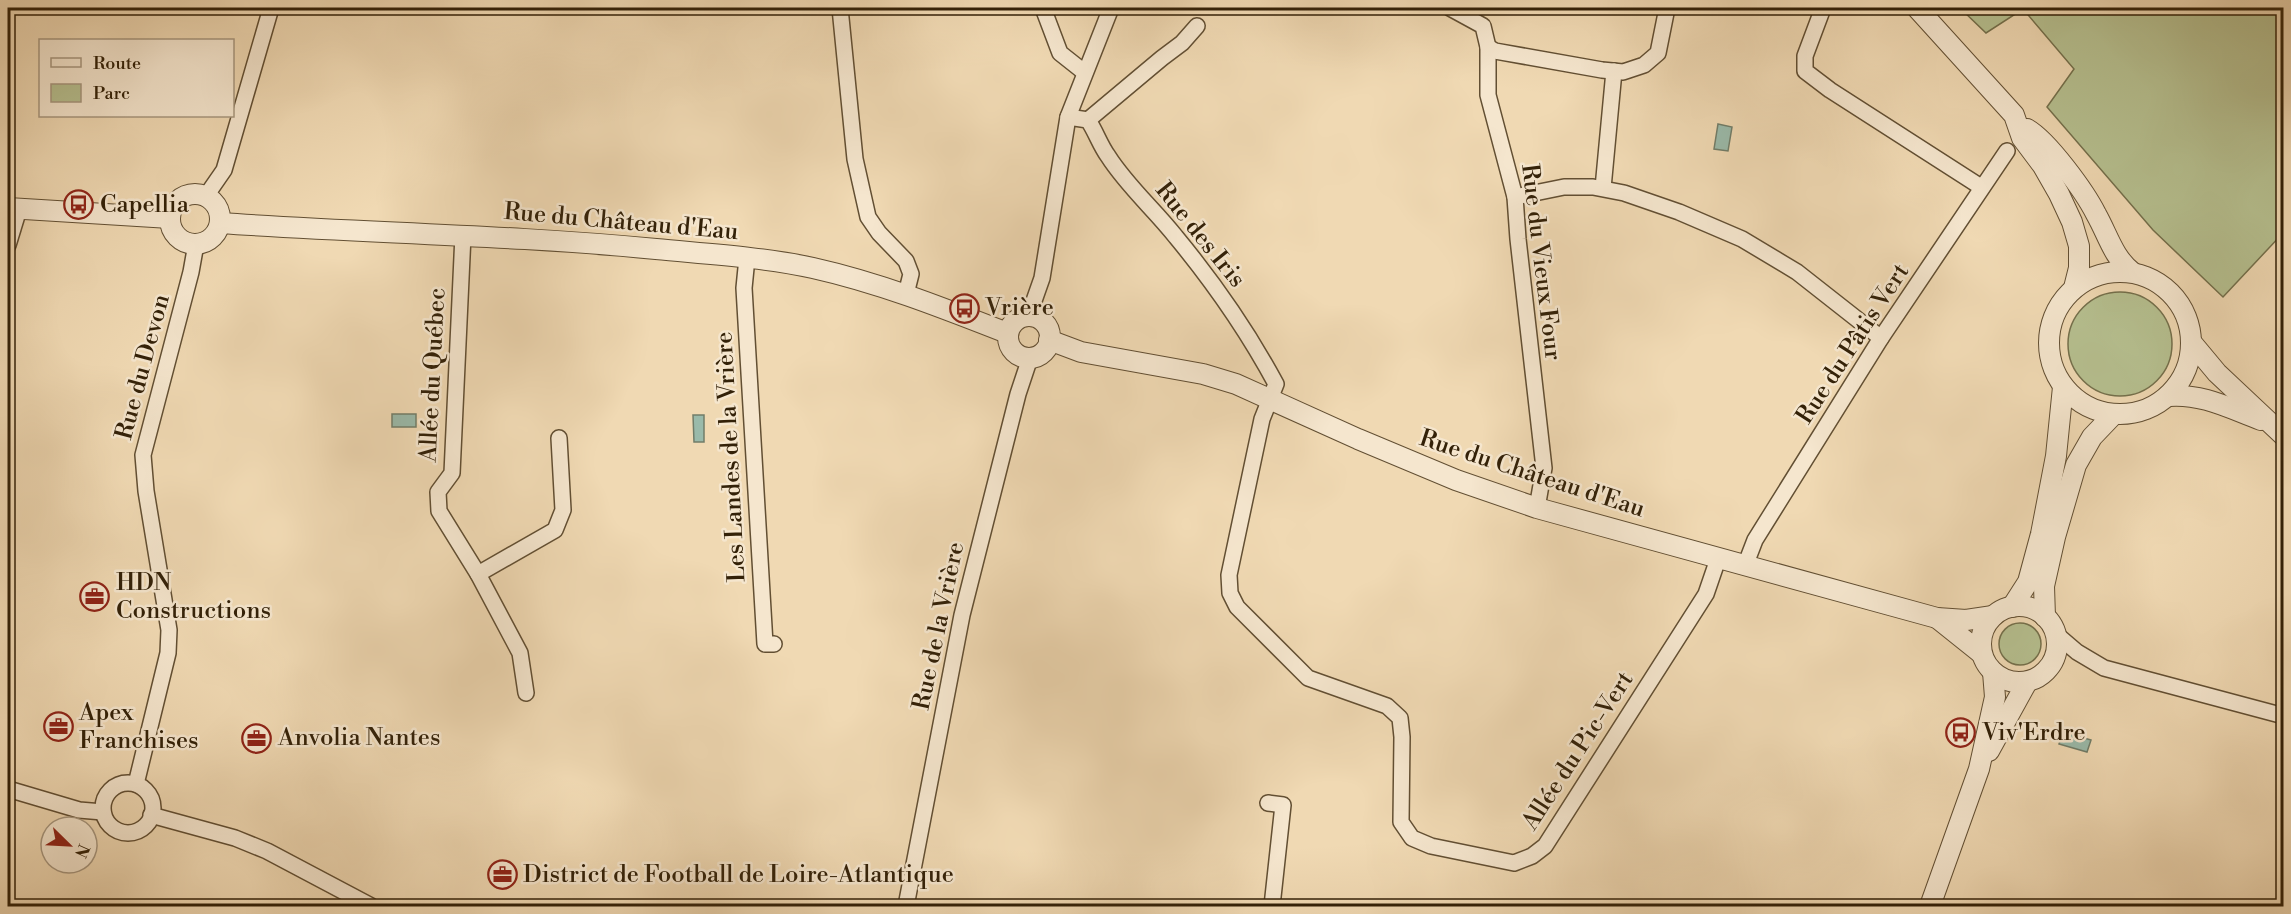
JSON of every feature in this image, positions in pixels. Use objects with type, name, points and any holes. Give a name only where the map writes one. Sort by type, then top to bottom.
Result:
[{"type":"street","points":[[206,196],[224,170],[271,8]]},
{"type":"street","points":[[840,8],[855,159],[868,217],[879,233],[906,261],[911,274],[906,294]]},
{"type":"street","points":[[1043,8],[1060,53],[1084,72]]},
{"type":"street","points":[[1029,315],[1042,278],[1068,117],[1111,8]]},
{"type":"street","name":"Rue du Vieux Four","points":[[1450,8],[1483,26],[1488,47],[1488,95],[1515,198],[1544,468],[1537,508]]},
{"type":"street","points":[[1488,47],[1495,51],[1623,72],[1644,64],[1658,53],[1667,8]]},
{"type":"street","points":[[1823,8],[1805,56],[1805,71],[1830,90],[1981,187]]},
{"type":"street","points":[[1917,8],[2014,115],[2022,138],[2043,166],[2072,222],[2079,246],[2079,268],[2074,288]]},
{"type":"street","points":[[1068,117],[1088,120],[1182,43],[1197,26]]},
{"type":"street","points":[[1603,188],[1614,71]]},
{"type":"street","name":"Rue des Iris","points":[[1088,120],[1107,155],[1128,184],[1200,267],[1259,353],[1276,384],[1270,399]]},
{"type":"street","points":[[2019,125],[2030,130],[2075,181],[2096,214],[2120,263],[2132,272]]},
{"type":"street","name":"Rue du Pâtis Vert","points":[[1745,566],[1755,540],[1881,338],[2007,151]]},
{"type":"street","points":[[1515,198],[1564,188],[1603,188],[1679,212],[1742,239],[1797,272],[1881,338]]},
{"type":"street","points":[[198,194],[206,196],[217,207],[219,229],[210,240],[196,244],[180,240],[171,226],[170,218],[176,203],[182,198],[198,194]]},
{"type":"street","points":[[8,245],[13,208],[170,218]]},
{"type":"street","name":"Rue du Château d'Eau","points":[[220,222],[617,246],[747,258],[811,268],[906,294],[1007,333]]},
{"type":"street","name":"Allée du Québec","points":[[463,236],[452,473],[438,492],[439,511],[478,574],[520,653],[526,693]]},
{"type":"street","name":"Rue du Devon","points":[[136,784],[168,653],[169,630],[146,491],[143,455],[191,272],[196,244]]},
{"type":"street","name":"Les Landes de la Vrière","points":[[747,258],[744,288],[765,644],[774,644]]},
{"type":"street","points":[[2112,272],[2132,272],[2151,278],[2168,290],[2181,305],[2189,323],[2192,344],[2189,363],[2181,381],[2168,396],[2152,407],[2133,413],[2114,414],[2095,410],[2077,400],[2063,387],[2054,371],[2049,353],[2049,335],[2053,317],[2062,301],[2074,288],[2092,277],[2112,272]]},
{"type":"street","points":[[1029,315],[1042,320],[1050,333],[1043,352],[1030,358],[1016,354],[1008,341],[1007,333],[1015,321],[1029,315]]},
{"type":"street","name":"Rue du Château d'Eau","points":[[1049,340],[1081,352],[1203,374],[1236,384],[1456,480],[1537,508],[1937,618],[1966,620],[1993,616]]},
{"type":"street","points":[[2192,344],[2217,373],[2277,429]]},
{"type":"street","name":"Rue de la Vrière","points":[[906,906],[962,615],[1018,394],[1030,358]]},
{"type":"street","points":[[2012,607],[2028,582],[2041,534],[2056,456],[2063,387]]},
{"type":"street","points":[[2168,396],[2184,394],[2203,398],[2277,429]]},
{"type":"street","name":"Allée du Pic-Vert","points":[[1270,399],[1262,419],[1229,576],[1230,593],[1237,607],[1308,678],[1387,706],[1400,717],[1402,737],[1401,822],[1412,838],[1431,846],[1514,863],[1532,856],[1545,846],[1706,594],[1718,559]]},
{"type":"street","points":[[1993,672],[2009,681],[2026,682],[2035,679],[2049,668],[2056,652],[2044,586],[2055,537],[2076,465],[2092,437],[2114,414]]},
{"type":"street","points":[[478,574],[555,530],[563,510],[559,438]]},
{"type":"street","points":[[1930,906],[1979,769],[1995,697],[1993,672],[1982,654],[1983,633],[1993,616],[2012,607],[2030,608],[2077,652],[2104,668],[2283,716]]},
{"type":"street","name":"Rue du Château d'Eau","points":[[1937,618],[1982,654]]},
{"type":"street","points":[[1979,769],[2026,682]]},
{"type":"street","points":[[119,784],[136,784],[148,793],[151,800],[151,815],[143,827],[130,832],[122,832],[110,825],[103,812],[103,803],[112,789],[119,784]]},
{"type":"street","points":[[8,789],[79,810],[103,812]]},
{"type":"street","points":[[1268,803],[1283,806],[1272,906]]},
{"type":"street","points":[[151,815],[235,838],[267,850],[371,906]]},
{"type":"green space","points":[[1960,8],[2283,8],[2283,233],[2223,297],[2153,230],[2047,107],[2074,69],[2023,9],[1986,33]]},
{"type":"green space","points":[[2120,292],[2140,296],[2157,307],[2168,324],[2172,344],[2168,364],[2157,381],[2140,392],[2120,396],[2100,392],[2083,381],[2072,364],[2068,344],[2072,324],[2083,307],[2100,296]]},
{"type":"green space","points":[[2020,623],[2035,629],[2041,644],[2035,659],[2020,665],[2005,659],[1999,644],[2005,629]]},
{"type":"shaded area","points":[[1718,124],[1732,127],[1728,151],[1714,149]]},
{"type":"shaded area","points":[[392,414],[416,414],[416,427],[392,427]]},
{"type":"shaded area","points":[[693,415],[704,415],[704,442],[694,442]]},
{"type":"shaded area","points":[[2063,732],[2091,740],[2087,752],[2059,744]]},
{"type":"place","name":"Capellia","points":[[79,205]]},
{"type":"place","name":"Vrière","points":[[964,308]]},
{"type":"place","name":"HDN Constructions","points":[[95,597]]},
{"type":"place","name":"Apex Franchises","points":[[58,727]]},
{"type":"place","name":"Viv'Erdre","points":[[1961,733]]},
{"type":"place","name":"Anvolia Nantes","points":[[257,738]]},
{"type":"place","name":"District de Football de Loire-Atlantique","points":[[502,875]]}]
